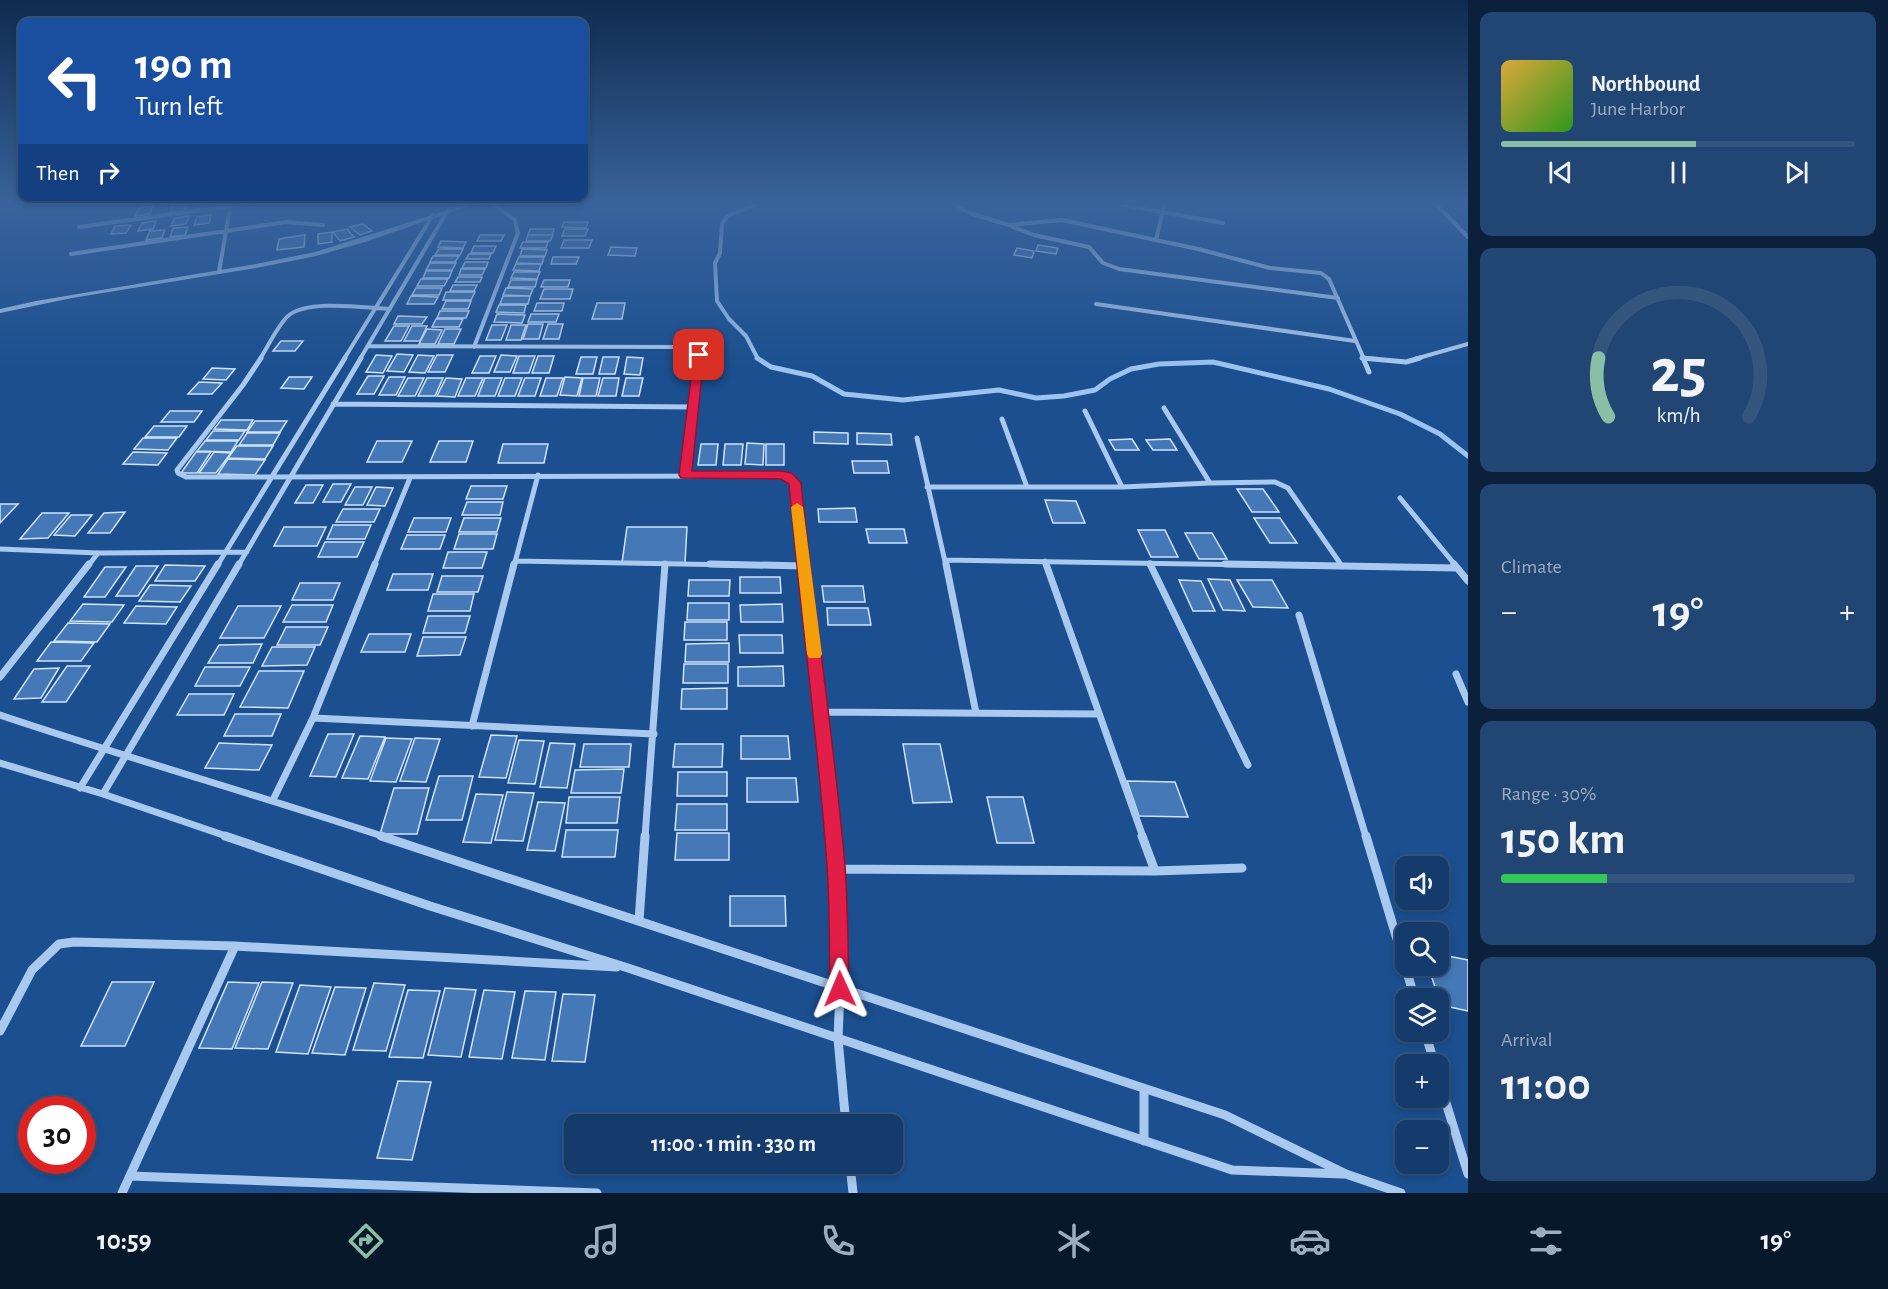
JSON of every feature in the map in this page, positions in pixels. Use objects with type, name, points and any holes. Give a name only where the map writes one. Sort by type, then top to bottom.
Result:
[{"type":"street","points":[[219,272],[222,258]]},
{"type":"street","points":[[0,311],[298,258]]},
{"type":"street","points":[[80,788],[406,258]]},
{"type":"street","points":[[103,794],[420,258]]},
{"type":"street","points":[[474,347],[508,258]]},
{"type":"street","points":[[1099,258],[1103,263],[1119,269],[1338,298]]},
{"type":"street","points":[[1228,258],[1270,268],[1321,273],[1329,279],[1369,372]]},
{"type":"street","points":[[1096,304],[1355,341]]},
{"type":"street","points":[[390,309],[307,308],[288,316],[243,385],[177,470],[180,476],[410,478],[538,475],[781,475],[793,479],[822,712],[836,869],[840,989],[838,1039],[845,1114]]},
{"type":"street","points":[[1362,358],[1406,362],[1468,345]]},
{"type":"street","points":[[368,346],[687,347],[699,355],[685,475]]},
{"type":"street","points":[[333,404],[694,407]]},
{"type":"street","points":[[1164,408],[1209,483]]},
{"type":"street","points":[[1085,411],[1122,487]]},
{"type":"street","points":[[1002,419],[1027,487]]},
{"type":"street","points":[[916,438],[945,560],[976,713]]},
{"type":"street","points":[[472,726],[538,475]]},
{"type":"street","points":[[273,800],[313,718],[410,478]]},
{"type":"street","points":[[927,487],[1122,487],[1275,482],[1288,488],[1342,566]]},
{"type":"street","points":[[1401,498],[1468,581]]},
{"type":"street","points":[[0,549],[98,553],[247,552]]},
{"type":"street","points":[[0,677],[98,553]]},
{"type":"street","points":[[945,560],[1457,568]]},
{"type":"street","points":[[515,561],[803,566]]},
{"type":"street","points":[[1045,561],[1155,870]]},
{"type":"street","points":[[1149,563],[1248,765]]},
{"type":"street","points":[[639,921],[665,564]]},
{"type":"street","points":[[1299,615],[1412,988]]},
{"type":"street","points":[[1456,674],[1468,702]]},
{"type":"street","points":[[822,712],[1099,714]]},
{"type":"street","points":[[0,715],[126,757],[273,800],[1225,1115],[1346,1174],[1401,1193]]},
{"type":"street","points":[[313,718],[654,734]]},
{"type":"street","points":[[0,763],[103,794],[430,906],[628,968],[1232,1170],[1346,1174]]},
{"type":"street","points":[[836,869],[1242,868]]},
{"type":"street","points":[[0,1031],[32,970],[59,944],[74,942],[234,946],[628,968]]},
{"type":"street","points":[[122,1193],[234,946]]},
{"type":"street","points":[[1144,1089],[1144,1141]]},
{"type":"street","points":[[1448,1108],[1468,1174]]},
{"type":"street","points":[[851,1174],[853,1193]]},
{"type":"street","points":[[130,1176],[597,1193]]},
{"type":"building","points":[[432,258],[458,258],[455,262],[430,262]]},
{"type":"building","points":[[467,258],[490,258],[489,259]]},
{"type":"building","points":[[519,258],[544,258],[542,264],[516,263]]},
{"type":"building","points":[[553,258],[579,258],[576,264],[551,264]]},
{"type":"building","points":[[465,262],[488,262],[486,268],[462,268]]},
{"type":"building","points":[[430,263],[456,263],[452,270],[426,270]]},
{"type":"building","points":[[516,264],[541,264],[539,271],[513,270]]},
{"type":"building","points":[[461,269],[485,269],[482,275],[459,275]]},
{"type":"building","points":[[426,271],[452,271],[449,278],[423,278]]},
{"type":"building","points":[[514,272],[540,272],[537,279],[511,278]]},
{"type":"building","points":[[458,277],[482,277],[480,282],[455,282]]},
{"type":"building","points":[[421,279],[448,279],[444,286],[417,286]]},
{"type":"building","points":[[511,280],[537,280],[535,287],[508,287]]},
{"type":"building","points":[[544,280],[570,280],[568,287],[541,287]]},
{"type":"building","points":[[453,285],[477,285],[474,291],[450,291]]},
{"type":"building","points":[[416,288],[442,288],[439,295],[412,295]]},
{"type":"building","points":[[506,288],[533,289],[530,296],[503,295]]},
{"type":"building","points":[[544,289],[573,289],[570,299],[540,299]]},
{"type":"building","points":[[446,292],[475,292],[471,300],[443,300]]},
{"type":"building","points":[[411,296],[438,297],[434,304],[407,304]]},
{"type":"building","points":[[503,296],[530,296],[528,304],[500,304]]},
{"type":"building","points":[[446,301],[471,301],[468,309],[442,309]]},
{"type":"building","points":[[537,303],[564,303],[562,311],[534,311]]},
{"type":"building","points":[[597,303],[625,303],[622,319],[592,319]]},
{"type":"building","points":[[499,305],[526,305],[524,313],[496,312]]},
{"type":"building","points":[[440,311],[469,311],[466,318],[437,318]]},
{"type":"building","points":[[497,314],[525,315],[522,323],[494,322]]},
{"type":"building","points":[[531,314],[559,314],[556,322],[528,322]]},
{"type":"building","points":[[398,316],[427,317],[422,324],[394,324]]},
{"type":"building","points":[[436,319],[463,319],[459,327],[432,327]]},
{"type":"building","points":[[528,324],[543,324],[539,339],[523,339]]},
{"type":"building","points":[[548,324],[563,324],[559,339],[543,339]]},
{"type":"building","points":[[492,325],[507,325],[501,340],[486,340]]},
{"type":"building","points":[[511,325],[526,325],[521,340],[506,340]]},
{"type":"building","points":[[394,326],[409,326],[401,341],[385,341]]},
{"type":"building","points":[[412,326],[427,326],[420,341],[404,341]]},
{"type":"building","points":[[427,329],[442,330],[435,344],[419,344]]},
{"type":"building","points":[[445,329],[461,329],[454,344],[438,344]]},
{"type":"building","points":[[281,341],[303,341],[295,351],[273,351]]},
{"type":"building","points":[[397,354],[413,355],[404,372],[387,371]]},
{"type":"building","points":[[376,355],[392,356],[383,373],[366,372]]},
{"type":"building","points":[[418,355],[434,356],[425,373],[409,372]]},
{"type":"building","points":[[437,355],[453,355],[445,372],[428,372]]},
{"type":"building","points":[[501,355],[517,356],[510,372],[494,372]]},
{"type":"building","points":[[480,356],[496,356],[489,373],[472,373]]},
{"type":"building","points":[[519,356],[535,356],[529,373],[513,373]]},
{"type":"building","points":[[538,356],[554,356],[549,373],[532,373]]},
{"type":"building","points":[[581,357],[597,357],[593,374],[576,374]]},
{"type":"building","points":[[603,357],[619,357],[615,374],[599,374]]},
{"type":"building","points":[[627,357],[643,358],[640,375],[624,374]]},
{"type":"building","points":[[212,368],[235,369],[226,380],[203,379]]},
{"type":"building","points":[[368,376],[384,376],[374,394],[357,394]]},
{"type":"building","points":[[289,377],[312,377],[304,389],[281,388]]},
{"type":"building","points":[[389,377],[405,377],[396,395],[379,395]]},
{"type":"building","points":[[565,377],[582,378],[577,396],[560,395]]},
{"type":"building","points":[[408,378],[424,378],[415,396],[398,396]]},
{"type":"building","points":[[427,378],[443,378],[435,396],[418,396]]},
{"type":"building","points":[[446,378],[462,379],[455,397],[437,396]]},
{"type":"building","points":[[466,378],[483,378],[475,396],[458,396]]},
{"type":"building","points":[[485,378],[502,378],[495,396],[478,396]]},
{"type":"building","points":[[505,378],[522,378],[515,396],[498,396]]},
{"type":"building","points":[[525,378],[541,378],[535,396],[518,396]]},
{"type":"building","points":[[546,378],[563,378],[557,396],[540,396]]},
{"type":"building","points":[[583,378],[600,378],[596,396],[579,396]]},
{"type":"building","points":[[603,378],[619,378],[616,396],[598,396]]},
{"type":"building","points":[[626,378],[643,378],[639,396],[622,396]]},
{"type":"building","points":[[199,382],[222,383],[212,394],[188,394]]},
{"type":"building","points":[[170,411],[202,411],[194,422],[161,422]]},
{"type":"building","points":[[221,420],[253,420],[247,430],[214,429]]},
{"type":"building","points":[[255,421],[287,421],[280,432],[247,432]]},
{"type":"building","points":[[154,426],[187,426],[179,437],[145,437]]},
{"type":"building","points":[[213,431],[245,431],[239,440],[206,440]]},
{"type":"building","points":[[814,432],[848,433],[848,444],[814,443]]},
{"type":"building","points":[[247,433],[280,433],[273,445],[239,445]]},
{"type":"building","points":[[857,433],[891,434],[892,445],[857,444]]},
{"type":"building","points":[[143,438],[177,438],[168,450],[134,449]]},
{"type":"building","points":[[1132,439],[1139,450],[1115,450],[1109,440]]},
{"type":"building","points":[[1170,439],[1177,450],[1153,450],[1146,440]]},
{"type":"building","points":[[205,441],[238,441],[231,452],[197,451]]},
{"type":"building","points":[[377,441],[412,441],[402,462],[367,462]]},
{"type":"building","points":[[439,441],[473,441],[466,462],[430,462]]},
{"type":"building","points":[[747,443],[764,444],[763,465],[745,464]]},
{"type":"building","points":[[503,444],[548,444],[544,463],[498,463]]},
{"type":"building","points":[[701,444],[718,444],[716,465],[698,465]]},
{"type":"building","points":[[725,444],[743,444],[741,465],[723,465]]},
{"type":"building","points":[[766,444],[784,444],[784,465],[766,465]]},
{"type":"building","points":[[237,446],[273,446],[265,459],[228,458]]},
{"type":"building","points":[[133,452],[167,453],[158,465],[123,464]]},
{"type":"building","points":[[196,452],[211,452],[197,473],[181,473]]},
{"type":"building","points":[[214,452],[231,453],[216,473],[199,473]]},
{"type":"building","points":[[228,459],[265,460],[255,475],[218,474]]},
{"type":"building","points":[[852,461],[887,461],[889,473],[854,473]]},
{"type":"building","points":[[333,484],[351,484],[341,502],[323,502]]},
{"type":"building","points":[[306,485],[323,485],[313,503],[295,503]]},
{"type":"building","points":[[471,486],[507,486],[503,499],[466,499]]},
{"type":"building","points":[[355,487],[372,487],[363,505],[345,505]]},
{"type":"building","points":[[376,487],[393,488],[385,506],[367,505]]},
{"type":"building","points":[[1237,489],[1263,489],[1279,512],[1252,512]]},
{"type":"building","points":[[1045,500],[1076,501],[1085,523],[1053,523]]},
{"type":"building","points":[[467,502],[503,502],[500,515],[462,515]]},
{"type":"building","points":[[0,504],[18,504],[0,523]]},
{"type":"building","points":[[855,508],[857,522],[819,522],[818,509]]},
{"type":"building","points":[[343,509],[380,509],[374,522],[336,522]]},
{"type":"building","points":[[125,512],[110,533],[88,533],[104,513]]},
{"type":"building","points":[[42,513],[69,513],[48,538],[20,539]]},
{"type":"building","points":[[71,515],[92,515],[75,536],[54,535]]},
{"type":"building","points":[[414,518],[451,518],[446,532],[408,532]]},
{"type":"building","points":[[464,518],[501,518],[497,532],[459,532]]},
{"type":"building","points":[[1254,518],[1280,518],[1297,543],[1270,543]]},
{"type":"building","points":[[333,525],[371,525],[365,539],[327,539]]},
{"type":"building","points":[[284,527],[326,527],[317,546],[274,546]]},
{"type":"building","points":[[627,527],[687,527],[685,563],[622,563]]},
{"type":"building","points":[[866,529],[904,529],[907,543],[869,543]]},
{"type":"building","points":[[1138,530],[1165,530],[1178,557],[1151,557]]},
{"type":"building","points":[[1185,533],[1212,533],[1227,559],[1199,559]]},
{"type":"building","points":[[459,534],[497,534],[493,549],[454,549]]},
{"type":"building","points":[[407,535],[445,535],[440,549],[401,549]]},
{"type":"building","points":[[325,542],[364,542],[357,557],[318,557]]},
{"type":"building","points":[[448,552],[487,552],[482,568],[443,568]]},
{"type":"building","points":[[165,565],[205,566],[195,581],[155,581]]},
{"type":"building","points":[[136,566],[158,566],[138,596],[116,596]]},
{"type":"building","points":[[105,567],[126,567],[105,597],[84,597]]},
{"type":"building","points":[[393,574],[433,574],[428,590],[387,590]]},
{"type":"building","points":[[442,576],[483,576],[478,592],[437,592]]},
{"type":"building","points":[[740,577],[780,577],[781,593],[740,593]]},
{"type":"building","points":[[1208,579],[1230,580],[1245,611],[1223,610]]},
{"type":"building","points":[[689,580],[730,580],[729,596],[688,596]]},
{"type":"building","points":[[1179,580],[1201,581],[1215,611],[1193,611]]},
{"type":"building","points":[[1237,580],[1272,580],[1288,608],[1253,607]]},
{"type":"building","points":[[300,583],[340,583],[333,600],[292,600]]},
{"type":"building","points":[[150,585],[191,586],[180,602],[139,601]]},
{"type":"building","points":[[822,586],[863,586],[865,602],[824,602]]},
{"type":"building","points":[[433,594],[474,594],[470,611],[428,611]]},
{"type":"building","points":[[688,603],[729,603],[729,620],[687,620]]},
{"type":"building","points":[[83,604],[124,605],[112,622],[70,621]]},
{"type":"building","points":[[782,604],[783,622],[741,622],[740,605]]},
{"type":"building","points":[[292,605],[333,605],[326,622],[283,622]]},
{"type":"building","points":[[136,606],[177,607],[166,624],[124,623]]},
{"type":"building","points":[[238,606],[281,606],[264,638],[220,638]]},
{"type":"building","points":[[827,608],[868,608],[871,625],[828,625]]},
{"type":"building","points":[[428,616],[470,616],[465,633],[423,633]]},
{"type":"building","points":[[685,622],[727,622],[727,640],[684,640]]},
{"type":"building","points":[[68,623],[110,624],[97,642],[54,641]]},
{"type":"building","points":[[286,627],[328,627],[320,645],[277,645]]},
{"type":"building","points":[[369,634],[411,634],[405,652],[361,652]]},
{"type":"building","points":[[739,635],[782,635],[783,653],[740,653]]},
{"type":"building","points":[[423,637],[466,637],[460,655],[417,656]]},
{"type":"building","points":[[51,642],[94,643],[81,661],[37,661]]},
{"type":"building","points":[[729,643],[729,662],[685,662],[686,644]]},
{"type":"building","points":[[262,644],[253,663],[208,663],[219,645]]},
{"type":"building","points":[[272,647],[315,647],[307,665],[262,666]]},
{"type":"building","points":[[684,664],[728,664],[728,683],[683,683]]},
{"type":"building","points":[[67,666],[90,666],[66,702],[42,702]]},
{"type":"building","points":[[783,666],[784,686],[738,686],[738,667]]},
{"type":"building","points":[[205,667],[250,667],[240,686],[195,686]]},
{"type":"building","points":[[59,668],[41,698],[14,699],[34,669]]},
{"type":"building","points":[[259,671],[304,671],[288,708],[240,707]]},
{"type":"building","points":[[727,688],[727,709],[681,709],[682,689]]},
{"type":"building","points":[[189,694],[234,694],[224,715],[177,715]]},
{"type":"building","points":[[235,714],[281,714],[272,736],[224,736]]},
{"type":"building","points":[[328,734],[354,734],[336,777],[310,776]]},
{"type":"building","points":[[491,735],[517,736],[506,778],[479,777]]},
{"type":"building","points":[[360,736],[385,737],[368,779],[342,778]]},
{"type":"building","points":[[741,736],[788,736],[790,759],[741,759]]},
{"type":"building","points":[[386,738],[412,739],[396,782],[370,781]]},
{"type":"building","points":[[415,738],[440,739],[426,782],[400,781]]},
{"type":"building","points":[[519,740],[544,741],[535,784],[508,783]]},
{"type":"building","points":[[219,743],[272,745],[259,770],[205,768]]},
{"type":"building","points":[[550,743],[575,744],[567,788],[540,787]]},
{"type":"building","points":[[584,744],[631,744],[629,767],[580,767]]},
{"type":"building","points":[[675,744],[723,744],[722,767],[673,767]]},
{"type":"building","points":[[903,744],[940,744],[952,802],[913,803]]},
{"type":"building","points":[[624,769],[621,793],[571,793],[575,770]]},
{"type":"building","points":[[678,772],[727,772],[727,796],[677,796]]},
{"type":"building","points":[[439,776],[473,776],[462,820],[426,820]]},
{"type":"building","points":[[747,778],[796,778],[798,802],[747,802]]},
{"type":"building","points":[[1127,781],[1175,782],[1188,817],[1139,816]]},
{"type":"building","points":[[394,788],[429,788],[417,834],[380,834]]},
{"type":"building","points":[[507,792],[534,793],[523,841],[495,840]]},
{"type":"building","points":[[476,794],[503,795],[491,843],[463,842]]},
{"type":"building","points":[[569,797],[620,797],[617,823],[566,823]]},
{"type":"building","points":[[987,797],[1023,797],[1034,843],[997,843]]},
{"type":"building","points":[[538,802],[565,803],[555,851],[527,850]]},
{"type":"building","points":[[677,804],[727,804],[727,830],[675,830]]},
{"type":"building","points":[[566,830],[618,830],[615,857],[562,857]]},
{"type":"building","points":[[677,833],[729,833],[729,860],[675,860]]},
{"type":"building","points":[[730,896],[785,896],[786,926],[730,926]]},
{"type":"building","points":[[1449,956],[1468,960],[1468,1011],[1449,1007],[1449,988],[1435,988],[1431,976],[1449,976]]},
{"type":"building","points":[[112,982],[154,982],[125,1046],[81,1046]]},
{"type":"building","points":[[228,982],[259,983],[232,1049],[199,1048]]},
{"type":"building","points":[[262,982],[293,983],[268,1049],[235,1048]]},
{"type":"building","points":[[374,983],[405,985],[386,1051],[353,1050]]},
{"type":"building","points":[[300,985],[331,987],[308,1054],[276,1052]]},
{"type":"building","points":[[335,987],[366,988],[345,1055],[312,1053]]},
{"type":"building","points":[[445,988],[476,990],[461,1057],[428,1055]]},
{"type":"building","points":[[408,990],[440,991],[423,1058],[389,1057]]},
{"type":"building","points":[[484,990],[515,992],[502,1059],[469,1057]]},
{"type":"building","points":[[525,991],[556,992],[545,1060],[512,1058]]},
{"type":"building","points":[[563,994],[595,995],[585,1062],[552,1061]]},
{"type":"building","points":[[398,1081],[431,1082],[412,1160],[377,1158]]},
{"type":"waterway","points":[[718,258],[715,263],[717,301],[729,319],[746,336],[758,358]]},
{"type":"waterway","points":[[758,358],[771,367],[812,376],[844,394],[903,400],[999,390],[1036,398],[1064,396],[1095,390],[1110,379],[1131,369],[1159,364],[1213,362],[1329,389],[1400,414],[1440,434],[1468,456]]},
{"type":"slow traffic","points":[[797,507],[814,654]]},
{"type":"route","points":[[699,355],[685,475],[781,475],[788,476],[795,483],[822,712],[836,869],[840,989]]}]
